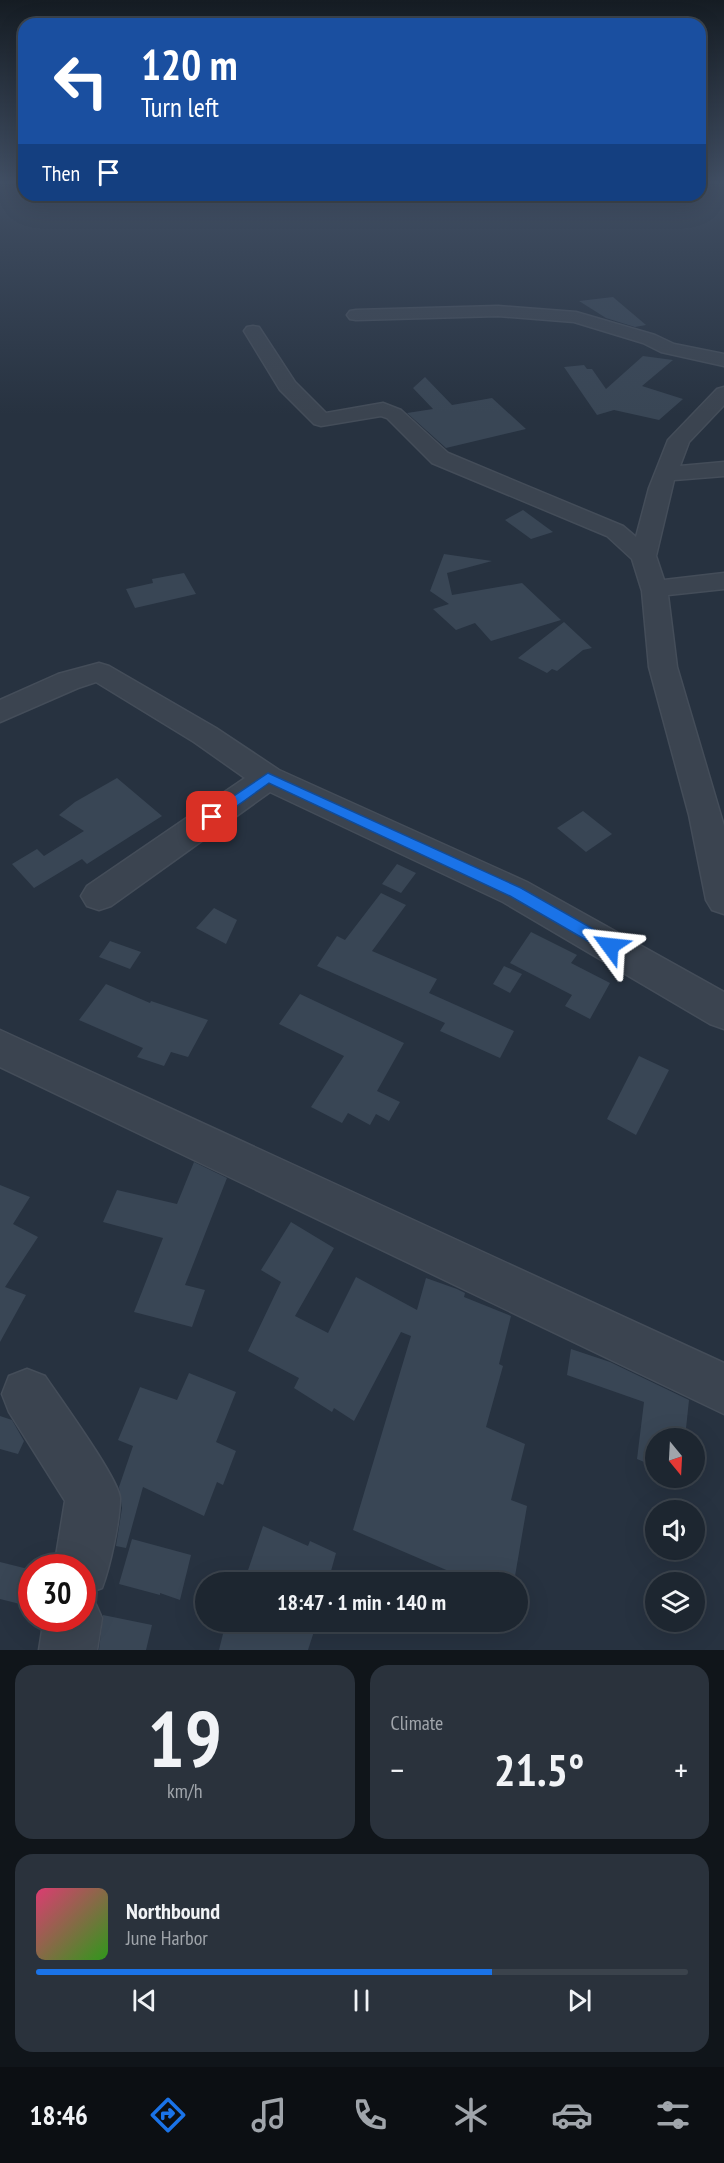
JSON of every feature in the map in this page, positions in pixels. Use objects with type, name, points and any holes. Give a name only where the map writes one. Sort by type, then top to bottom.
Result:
[{"type":"street","points":[[356,315],[498,311],[576,316],[649,339],[668,348],[724,360]]},
{"type":"street","points":[[253,331],[287,386],[321,420],[382,409],[394,414],[440,458],[615,531],[644,556],[655,589],[663,667],[705,815],[724,900]]},
{"type":"street","points":[[644,556],[666,474],[680,440],[724,393]]},
{"type":"street","points":[[666,474],[724,469]]},
{"type":"street","points":[[655,589],[724,580]]},
{"type":"street","points":[[0,712],[68,681],[99,672],[204,735],[268,778],[515,892],[724,1012]]},
{"type":"street","points":[[99,896],[268,778]]},
{"type":"street","points":[[0,1048],[724,1389]]},
{"type":"street","points":[[27,1394],[93,1497],[84,1554]]},
{"type":"street","points":[[68,1650],[71,1632]]},
{"type":"building","points":[[613,297],[646,325],[635,327],[606,318],[579,301]]},
{"type":"building","points":[[643,356],[673,360],[642,386],[683,399],[659,420],[614,410],[597,415],[564,367],[584,365],[587,369],[592,369],[606,389]]},
{"type":"building","points":[[425,377],[452,405],[492,398],[526,429],[446,448],[407,413],[433,409],[413,388]]},
{"type":"building","points":[[523,510],[553,532],[531,539],[505,520]]},
{"type":"building","points":[[444,554],[492,561],[447,573],[452,595],[522,583],[561,620],[491,641],[475,623],[456,630],[433,609],[449,604],[430,591]]},
{"type":"building","points":[[184,573],[196,594],[135,608],[126,589],[153,583],[152,579]]},
{"type":"building","points":[[564,622],[592,648],[583,650],[557,671],[552,669],[547,673],[518,658]]},
{"type":"building","points":[[117,778],[162,816],[87,864],[82,859],[34,888],[12,864],[37,849],[44,856],[84,831],[59,815],[75,802]]},
{"type":"building","points":[[583,811],[612,834],[586,852],[557,828]]},
{"type":"building","points":[[397,864],[416,873],[401,893],[382,884]]},
{"type":"building","points":[[381,893],[406,905],[372,951],[437,979],[429,993],[514,1031],[500,1058],[440,1031],[445,1023],[317,966],[337,936],[345,940]]},
{"type":"building","points":[[214,908],[237,920],[226,944],[196,928]]},
{"type":"building","points":[[531,932],[577,955],[571,963],[610,983],[590,1019],[565,1006],[572,995],[510,963]]},
{"type":"building","points":[[110,941],[141,952],[130,969],[99,957]]},
{"type":"building","points":[[504,966],[522,974],[510,993],[493,984]]},
{"type":"building","points":[[106,984],[150,1003],[151,1001],[208,1020],[188,1057],[171,1052],[164,1066],[137,1057],[143,1048],[79,1020]]},
{"type":"building","points":[[300,994],[404,1043],[377,1091],[400,1102],[389,1121],[376,1114],[370,1125],[348,1113],[342,1123],[311,1107],[344,1056],[279,1024]]},
{"type":"building","points":[[639,1056],[669,1070],[636,1135],[607,1119]]},
{"type":"building","points":[[194,1162],[227,1178],[185,1285],[205,1290],[192,1327],[134,1312],[163,1238],[103,1222],[117,1190],[177,1204]]},
{"type":"building","points":[[0,1185],[30,1197],[13,1224],[38,1237],[5,1287],[26,1295],[0,1342]]},
{"type":"building","points":[[291,1222],[334,1248],[295,1316],[328,1333],[356,1277],[417,1310],[426,1278],[457,1289],[465,1293],[464,1297],[511,1316],[499,1364],[503,1366],[486,1427],[525,1444],[511,1500],[527,1506],[516,1572],[451,1572],[353,1530],[411,1336],[401,1332],[354,1421],[334,1408],[332,1412],[294,1388],[299,1378],[248,1351],[281,1282],[261,1270]]},
{"type":"building","points":[[571,1349],[610,1362],[689,1400],[686,1428],[645,1428],[645,1462],[637,1459],[644,1402],[567,1375]]},
{"type":"building","points":[[189,1373],[236,1392],[216,1442],[236,1451],[223,1485],[217,1482],[204,1516],[143,1487],[126,1548],[116,1546],[122,1508],[119,1487],[133,1446],[118,1440],[140,1387],[177,1400]]},
{"type":"building","points":[[0,1416],[12,1420],[24,1441],[18,1454],[0,1449]]},
{"type":"building","points":[[263,1526],[308,1546],[310,1541],[336,1553],[331,1572],[247,1572]]},
{"type":"building","points":[[132,1539],[191,1555],[180,1600],[119,1584]]},
{"type":"building","points":[[0,1562],[18,1566],[18,1604],[0,1599]]},
{"type":"building","points":[[103,1615],[152,1625],[146,1650],[99,1650]]},
{"type":"building","points":[[224,1632],[314,1632],[308,1650],[219,1650]]},
{"type":"route","points":[[212,817],[268,778],[515,892],[610,946]]}]
